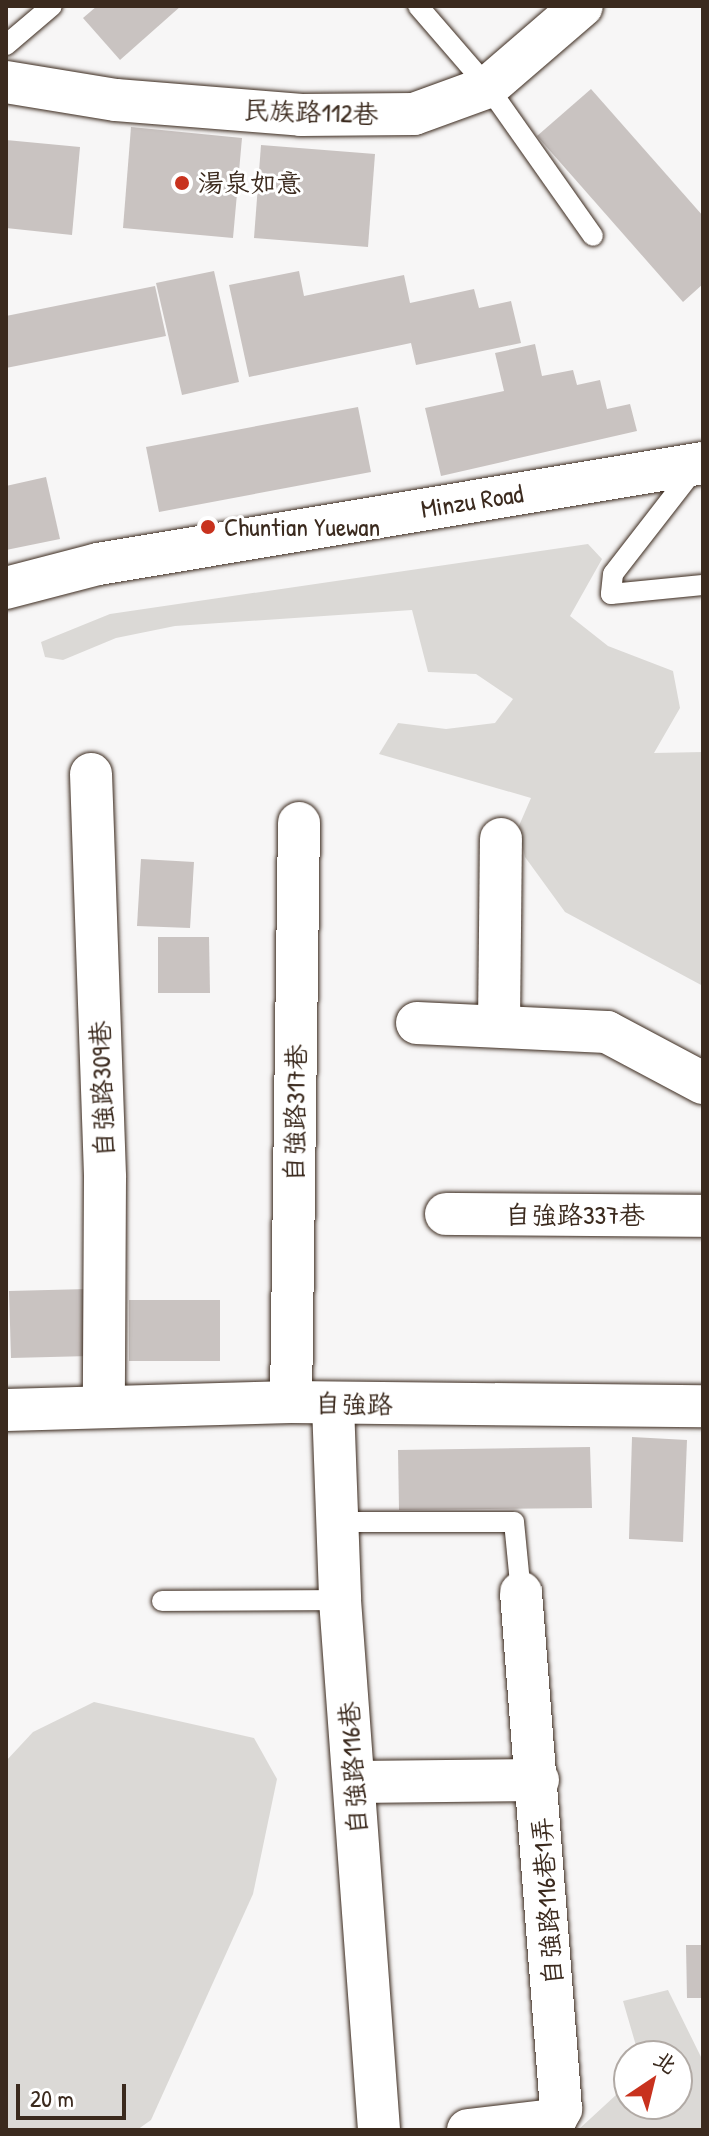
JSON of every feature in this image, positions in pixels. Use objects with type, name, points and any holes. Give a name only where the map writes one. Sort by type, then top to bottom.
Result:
[{"type":"street","name":"民族路112巷","points":[[6,82],[116,100],[301,115],[414,114],[488,87],[582,6]]},
{"type":"street","name":"Minzu Road","points":[[6,588],[98,564],[701,463]]},
{"type":"street","name":"自強路309巷","points":[[91,774],[105,1178],[104,1403]]},
{"type":"street","name":"自強路317巷","points":[[291,1402],[299,823]]},
{"type":"street","points":[[499,1025],[501,839]]},
{"type":"street","points":[[417,1023],[607,1032],[703,1083]]},
{"type":"street","name":"自強路337巷","points":[[446,1214],[703,1216]]},
{"type":"street","name":"自強路","points":[[6,1410],[104,1403],[703,1406]]},
{"type":"street","name":"自強路116巷","points":[[333,1405],[340,1600],[379,2130]]},
{"type":"street","name":"自強路116巷1弄","points":[[468,2130],[555,2120],[561,2109],[538,1780],[521,1593]]},
{"type":"street","points":[[354,1782],[538,1780]]},
{"type":"lane","points":[[6,45],[52,6]]},
{"type":"lane","points":[[418,6],[488,87],[593,236]]},
{"type":"lane","points":[[701,463],[613,574],[611,594],[703,585]]},
{"type":"lane","points":[[337,1522],[514,1522],[521,1593]]},
{"type":"lane","points":[[162,1601],[340,1600]]},
{"type":"shaded area","points":[[588,544],[602,559],[570,616],[608,646],[673,671],[680,708],[654,753],[703,752],[703,986],[565,912],[525,857],[518,828],[531,798],[379,754],[398,723],[446,729],[495,723],[513,699],[476,674],[428,672],[412,610],[175,626],[116,638],[63,660],[45,657],[41,642],[110,614]]},
{"type":"shaded area","points":[[94,1702],[254,1738],[277,1779],[253,1894],[151,2120],[137,2130],[6,2130],[6,1761],[33,1732]]},
{"type":"shaded area","points":[[668,1990],[693,2040],[634,2040],[623,2001]]},
{"type":"shaded area","points":[[693,2041],[703,2061],[703,2130],[578,2130],[613,2098],[613,2120],[693,2120]]},
{"type":"building","points":[[97,6],[181,6],[120,60],[83,18]]},
{"type":"building","points":[[591,89],[703,216],[703,284],[683,302],[537,136]]},
{"type":"building","name":"湯泉如意","points":[[131,127],[242,138],[233,238],[123,228]]},
{"type":"building","points":[[6,140],[80,147],[72,235],[6,228]]},
{"type":"building","name":"湯泉如意","points":[[261,145],[375,154],[368,247],[254,238]]},
{"type":"building","points":[[214,271],[239,382],[182,395],[156,283]]},
{"type":"building","points":[[299,271],[304,296],[404,275],[410,303],[474,289],[479,308],[511,301],[521,343],[416,365],[411,343],[249,377],[229,285]]},
{"type":"building","points":[[155,286],[166,336],[6,368],[6,316]]},
{"type":"building","points":[[535,344],[542,376],[573,370],[577,385],[600,380],[607,409],[630,404],[637,431],[441,476],[425,408],[504,391],[495,353]]},
{"type":"building","points":[[358,407],[371,472],[159,512],[146,447]]},
{"type":"building","points":[[46,477],[60,539],[6,550],[6,486]]},
{"type":"building","points":[[141,859],[194,862],[190,928],[137,926]]},
{"type":"building","points":[[158,937],[209,937],[210,993],[158,993]]},
{"type":"building","points":[[88,1289],[90,1356],[11,1358],[9,1291]]},
{"type":"building","points":[[129,1300],[220,1300],[220,1361],[129,1361]]},
{"type":"building","points":[[632,1437],[687,1440],[683,1542],[629,1539]]},
{"type":"building","points":[[590,1447],[592,1508],[399,1510],[398,1450]]},
{"type":"building","points":[[686,1945],[703,1945],[703,1998],[687,1998]]},
{"type":"place","name":"湯泉如意","points":[[182,183]]},
{"type":"place","name":"Chuntian Yuewan","points":[[208,527]]}]
